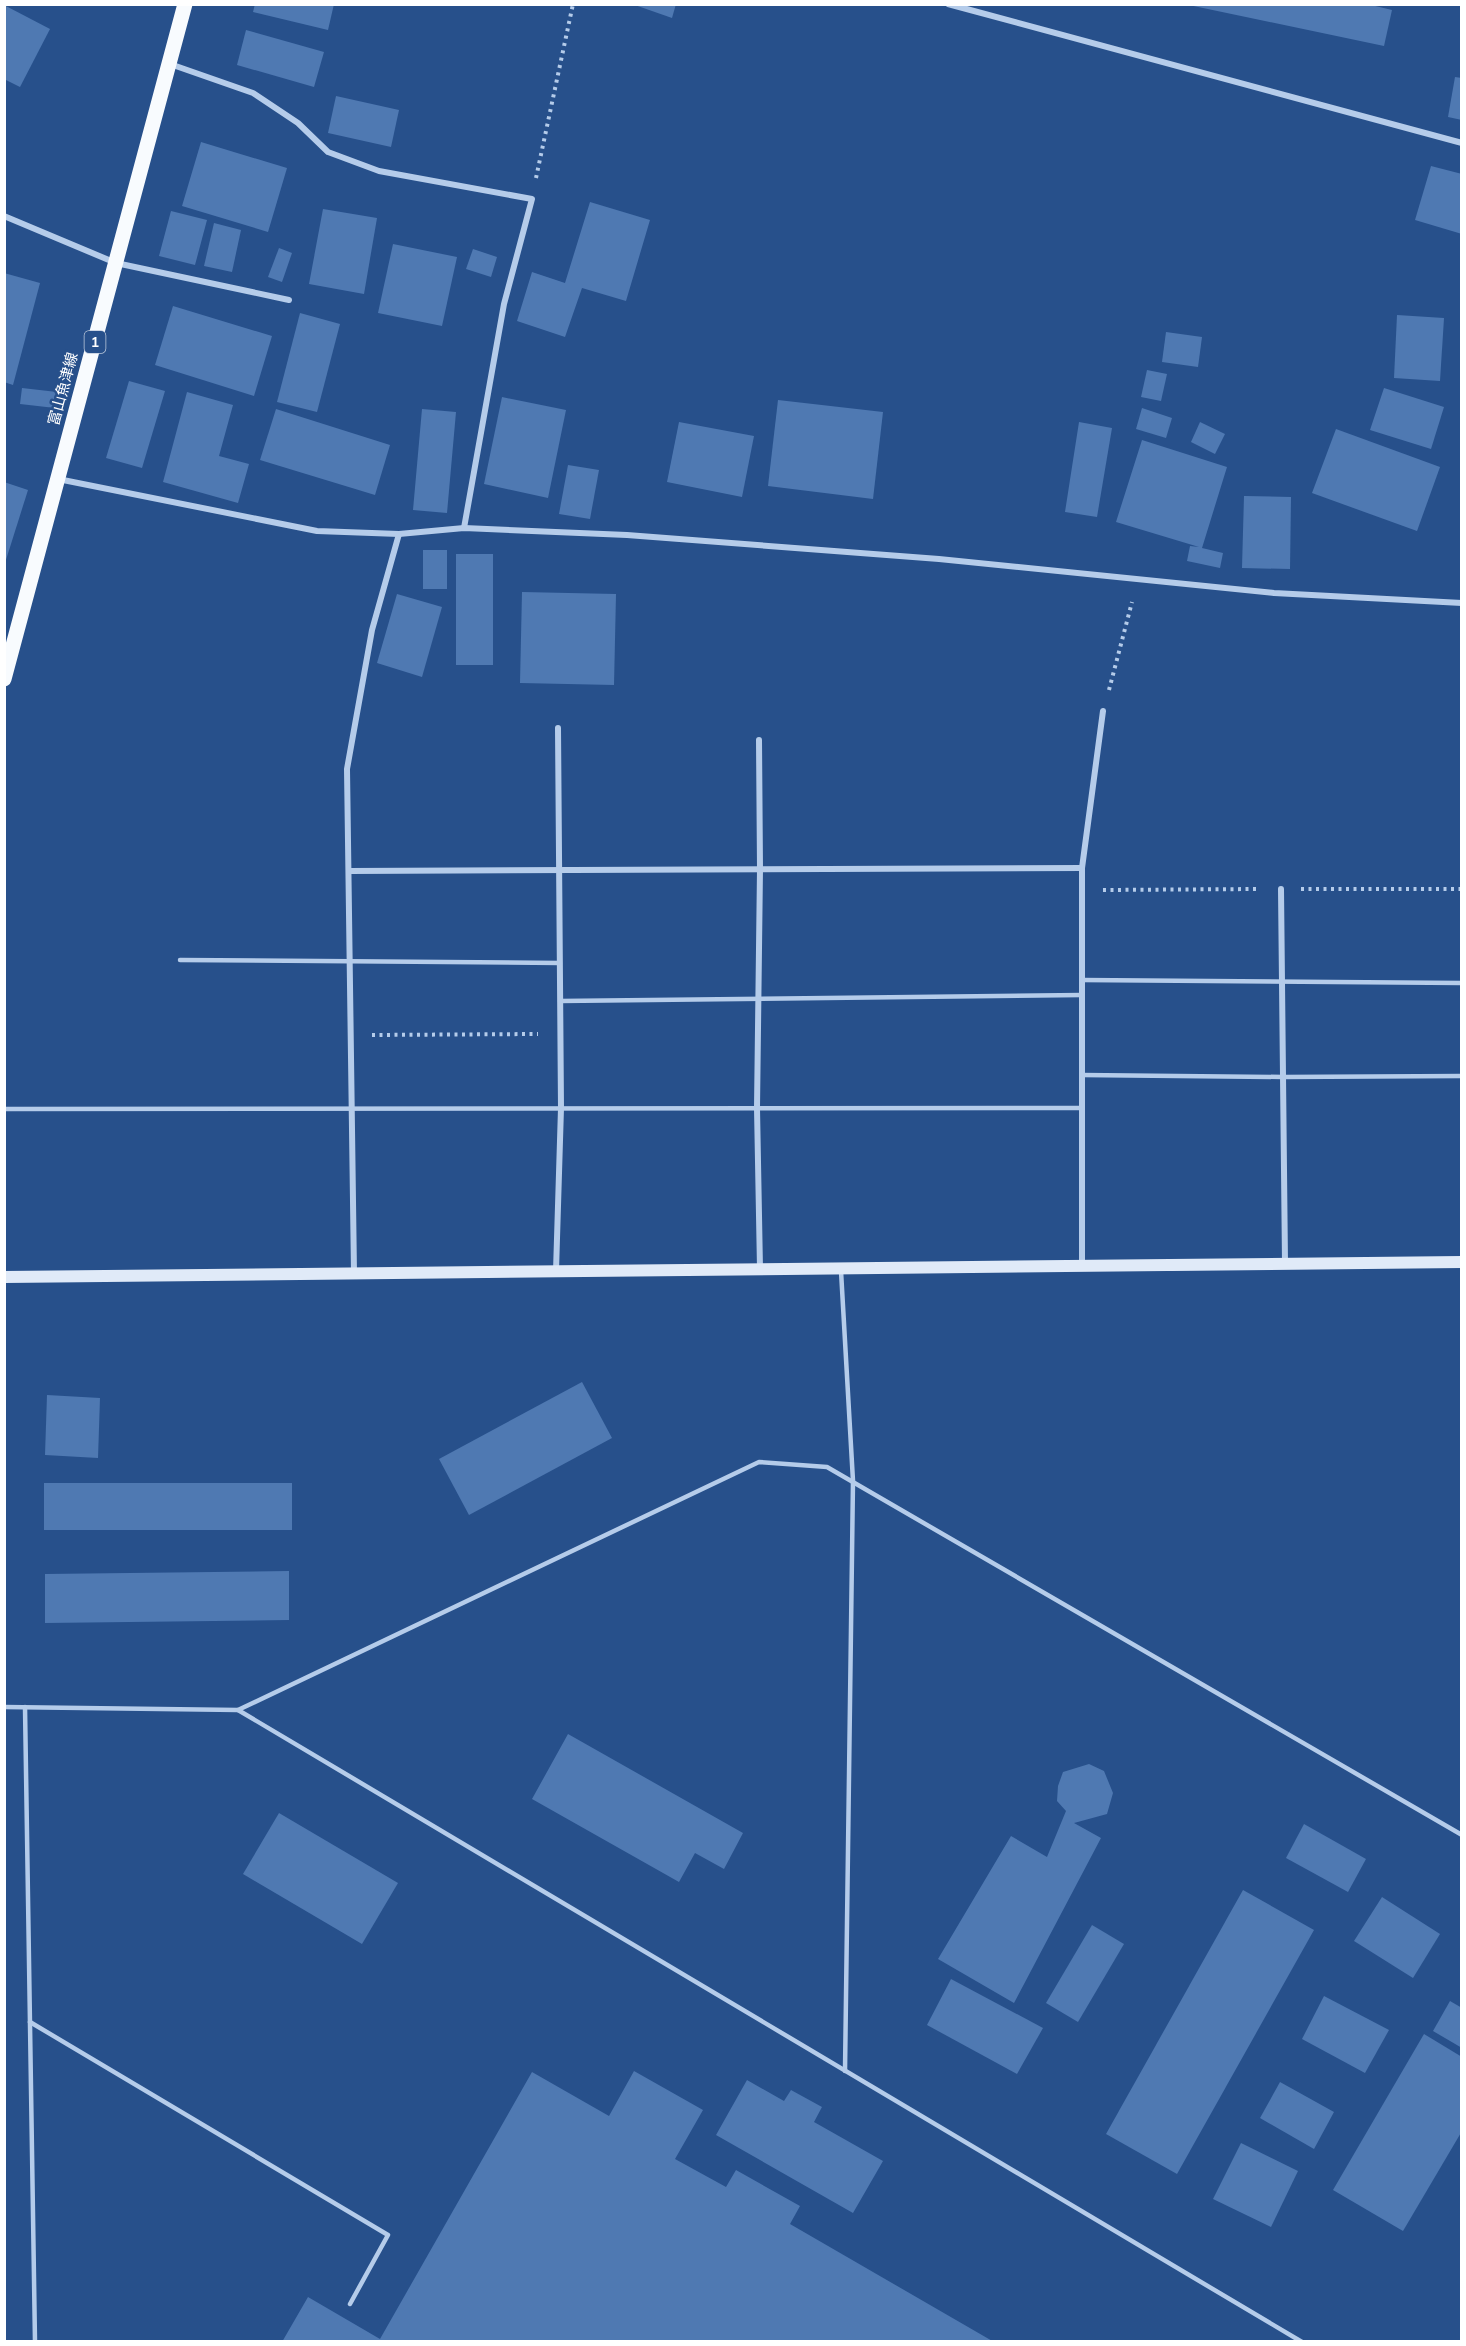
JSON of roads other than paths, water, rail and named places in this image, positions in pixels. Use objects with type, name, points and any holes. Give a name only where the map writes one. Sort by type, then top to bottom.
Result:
[{"type":"main road","name":"富山魚津線","points":[[4,679],[186,4]]},
{"type":"street","points":[[948,4],[1461,143]]},
{"type":"street","points":[[170,64],[253,93],[298,123],[328,152],[379,171],[532,199],[504,304],[464,528]]},
{"type":"street","points":[[4,216],[116,263],[289,300]]},
{"type":"street","points":[[57,479],[317,531],[399,534],[464,528],[627,535],[939,560],[1274,593],[1461,603]]},
{"type":"street","points":[[354,1273],[346,769],[372,630],[399,534]]},
{"type":"street","points":[[1082,1266],[1082,868],[1103,711]]},
{"type":"street","points":[[556,1271],[561,1108],[558,728]]},
{"type":"street","points":[[759,740],[757,1108],[760,1269]]},
{"type":"street","points":[[349,871],[1082,868]]},
{"type":"street","points":[[1281,889],[1285,1263]]},
{"type":"street","points":[[4,1277],[1461,1262]]},
{"type":"lane","points":[[180,960],[560,963]]},
{"type":"lane","points":[[1082,980],[1461,983]]},
{"type":"lane","points":[[560,1001],[1082,995]]},
{"type":"lane","points":[[1082,1076],[1461,1076]]},
{"type":"lane","points":[[4,1109],[1082,1108]]},
{"type":"lane","points":[[840,1268],[853,1481],[845,2071]]},
{"type":"lane","points":[[4,1707],[238,1710],[759,1462],[827,1467],[1461,1835]]},
{"type":"lane","points":[[25,1707],[35,2342]]},
{"type":"lane","points":[[238,1710],[1302,2342]]},
{"type":"lane","points":[[30,2022],[388,2235],[350,2304]]}]
